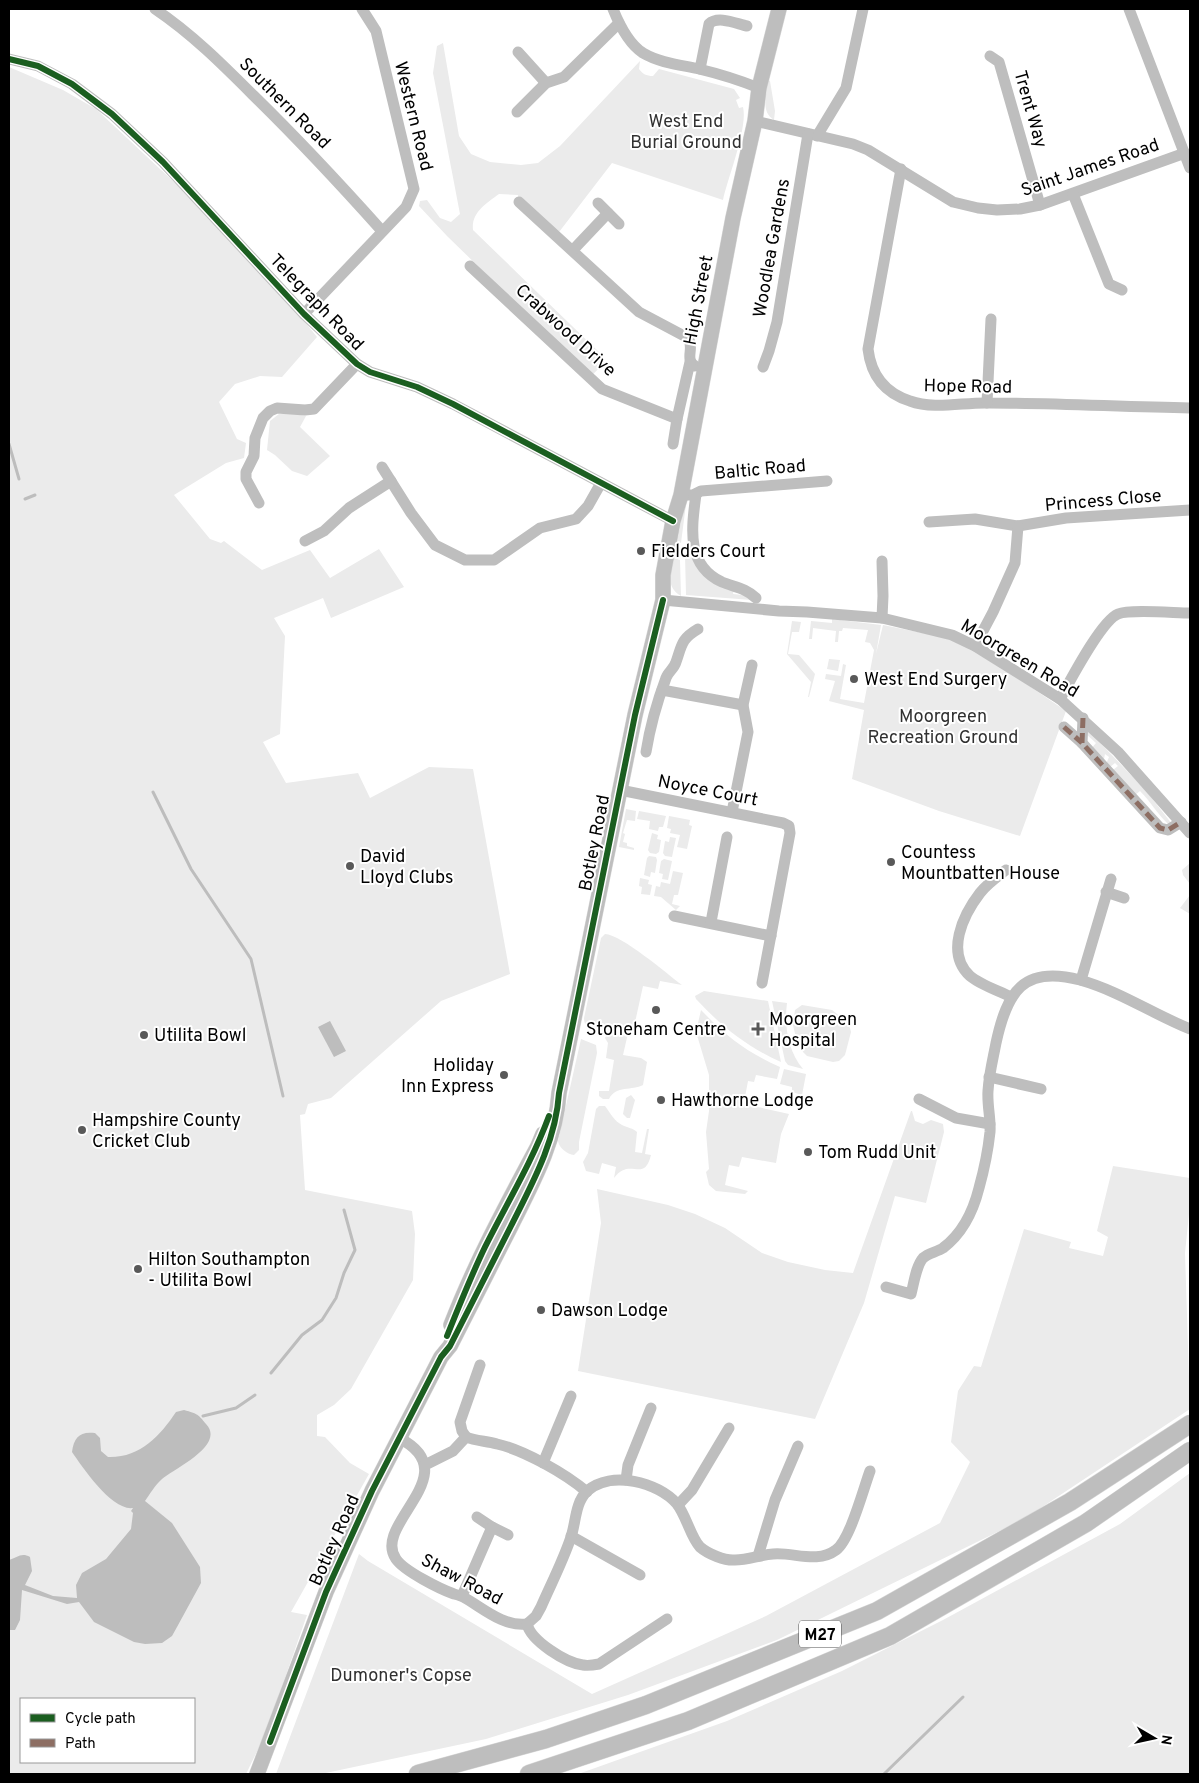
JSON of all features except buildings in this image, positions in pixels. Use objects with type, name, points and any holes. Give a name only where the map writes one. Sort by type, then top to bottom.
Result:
[{"type":"highway","name":"M27","points":[[418,1774],[546,1739],[646,1705],[877,1611],[1070,1502],[1190,1424]]},
{"type":"highway","name":"M27","points":[[529,1774],[688,1721],[890,1636],[1086,1523],[1190,1451]]},
{"type":"main road","name":"High Street","points":[[663,600],[663,575],[673,521],[689,494],[698,365],[755,121],[759,88],[779,9]]},
{"type":"main road","name":"Botley Road","points":[[256,1774],[270,1742],[326,1592],[372,1491],[441,1357],[444,1343],[462,1296],[484,1248],[538,1146],[559,1093],[634,715],[663,600]]},
{"type":"street","name":"Southern Road","points":[[155,9],[179,25],[205,47],[306,148],[382,231]]},
{"type":"street","name":"Western Road","points":[[304,314],[410,201],[414,189],[376,31],[362,9]]},
{"type":"street","points":[[613,9],[619,23],[642,53],[663,62],[700,69],[759,88]]},
{"type":"street","points":[[813,135],[846,88],[863,9]]},
{"type":"street","points":[[1129,9],[1188,161]]},
{"type":"street","points":[[700,69],[709,24],[712,21],[717,20],[747,26]]},
{"type":"street","points":[[517,112],[546,83],[564,77],[619,23]]},
{"type":"street","points":[[518,52],[546,83]]},
{"type":"street","name":"Trent Way","points":[[990,56],[999,62],[1040,205]]},
{"type":"street","name":"Telegraph Road","points":[[9,59],[38,66],[72,84],[112,114],[163,162],[304,314],[356,364],[370,372],[417,387],[453,404],[673,521]]},
{"type":"street","name":"Saint James Road","points":[[755,121],[852,144],[868,150],[953,202],[988,210],[1020,210],[1188,161]]},
{"type":"street","name":"Woodlea Gardens","points":[[763,367],[781,323],[813,135]]},
{"type":"street","name":"Hope Road","points":[[901,169],[868,349],[871,365],[881,383],[888,390],[912,402],[941,404],[988,403],[1190,408]]},
{"type":"street","points":[[1074,194],[1105,288],[1122,290]]},
{"type":"street","points":[[519,202],[639,312],[688,338],[698,365],[677,419],[673,444]]},
{"type":"street","points":[[598,203],[619,224]]},
{"type":"street","points":[[573,250],[608,213]]},
{"type":"street","name":"Crabwood Drive","points":[[470,266],[602,389],[677,419]]},
{"type":"street","points":[[988,403],[991,319]]},
{"type":"street","points":[[259,503],[246,479],[246,472],[254,456],[255,438],[263,418],[270,411],[277,408],[314,409],[356,364]]},
{"type":"street","points":[[382,467],[435,545],[465,560],[494,560],[540,528],[576,519],[588,506],[601,483]]},
{"type":"street","points":[[305,541],[324,531],[349,508],[391,481]]},
{"type":"street","name":"Baltic Road","points":[[756,598],[750,592],[714,578],[702,566],[696,554],[692,536],[689,494],[701,491],[827,482]]},
{"type":"street","name":"Princess Close","points":[[929,522],[975,519],[1018,526],[1066,518],[1190,510]]},
{"type":"street","points":[[975,646],[1015,563],[1018,526]]},
{"type":"street","points":[[882,561],[882,618]]},
{"type":"street","name":"Moorgreen Road","points":[[663,600],[882,618],[952,635],[975,646],[1060,699],[1083,718],[1118,752],[1190,833]]},
{"type":"street","points":[[1060,699],[1104,626],[1117,614],[1132,612],[1190,613]]},
{"type":"street","points":[[646,752],[651,723],[666,675],[676,663],[679,650],[688,635],[698,628]]},
{"type":"street","points":[[732,812],[748,732],[743,706],[752,665]]},
{"type":"street","points":[[662,690],[743,706]]},
{"type":"street","points":[[1082,743],[1083,718]]},
{"type":"street","points":[[1064,727],[1102,764],[1160,828],[1168,830],[1181,822]]},
{"type":"street","name":"Noyce Court","points":[[620,790],[732,812],[789,826],[790,833],[771,936]]},
{"type":"street","points":[[711,922],[727,837]]},
{"type":"street","points":[[1006,870],[980,893],[965,918],[957,943],[957,955],[960,965],[971,977],[1011,997]]},
{"type":"street","points":[[1080,980],[1110,879]]},
{"type":"street","points":[[1106,892],[1124,898]]},
{"type":"street","points":[[674,916],[711,922],[721,927],[771,936],[762,983]]},
{"type":"street","points":[[886,1287],[911,1294],[921,1260],[926,1255],[938,1251],[952,1242],[970,1216],[980,1187],[989,1140],[989,1077],[1004,1010],[1018,989],[1026,983],[1041,977],[1056,975],[1080,980],[1147,1008],[1190,1029]]},
{"type":"street","points":[[989,1077],[1041,1089]]},
{"type":"street","points":[[919,1099],[956,1118],[990,1124]]},
{"type":"street","points":[[480,1365],[467,1387],[460,1422],[466,1437],[498,1444],[543,1463],[577,1483],[587,1492]]},
{"type":"street","points":[[543,1463],[571,1396]]},
{"type":"street","points":[[626,1480],[628,1465],[651,1408]]},
{"type":"street","points":[[678,1505],[692,1490],[729,1428]]},
{"type":"street","points":[[399,1438],[419,1453],[425,1465],[453,1451],[466,1437]]},
{"type":"street","points":[[758,1556],[775,1500],[798,1446]]},
{"type":"street","name":"Shaw Road","points":[[425,1465],[423,1480],[419,1490],[397,1528],[391,1547],[395,1558],[413,1574],[453,1594],[462,1596],[503,1621],[516,1625],[527,1624]]},
{"type":"street","points":[[668,1619],[599,1664],[588,1666],[578,1664],[561,1656],[538,1641],[530,1632],[527,1624],[536,1616],[541,1607],[571,1536],[579,1502],[587,1492],[598,1484],[626,1480],[662,1490],[678,1505],[700,1547],[717,1556],[734,1561],[774,1554],[824,1557],[837,1550],[848,1534],[870,1471]]},
{"type":"street","points":[[477,1517],[508,1535]]},
{"type":"street","points":[[462,1596],[492,1527]]},
{"type":"street","points":[[571,1536],[640,1575]]},
{"type":"green space","name":"West End Burial Ground","points":[[443,43],[459,136],[471,154],[490,162],[521,165],[538,163],[560,146],[640,61],[639,69],[647,75],[653,76],[659,69],[734,89],[740,98],[736,100],[739,108],[743,107],[743,127],[723,200],[612,163],[556,236],[519,202],[518,195],[499,194],[477,213],[473,230],[602,355],[600,367],[591,376],[447,236],[419,206],[420,201],[427,200],[440,218],[451,222],[460,214],[433,73],[437,46]]},
{"type":"green space","points":[[9,67],[63,90],[96,109],[175,183],[301,317],[317,337],[282,377],[260,376],[235,384],[219,402],[237,439],[246,443],[244,458],[226,463],[174,495],[210,539],[221,543],[224,541],[262,570],[310,550],[330,578],[379,549],[404,587],[331,618],[323,598],[274,618],[285,636],[280,734],[263,742],[286,783],[358,773],[370,798],[429,767],[473,769],[510,974],[441,1001],[331,1098],[308,1104],[305,1114],[300,1115],[305,1190],[412,1211],[415,1234],[413,1280],[351,1389],[334,1405],[317,1415],[317,1436],[325,1437],[350,1463],[369,1474],[291,1612],[307,1615],[265,1735],[246,1774],[9,1774]]},
{"type":"green space","points":[[768,80],[770,81],[775,111],[774,120],[767,112],[766,107]]},
{"type":"green space","points":[[290,413],[306,416],[300,427],[330,456],[307,476],[292,471],[267,450],[270,421],[279,414]]},
{"type":"green space","points":[[686,504],[681,543],[677,543],[683,509]]},
{"type":"green space","points":[[685,554],[694,556],[734,589],[733,594],[743,595],[752,600],[686,595]]},
{"type":"green space","points":[[673,558],[680,560],[681,596],[673,589],[670,580]]},
{"type":"green space","name":"Moorgreen Recreation Ground","points":[[832,619],[881,625],[876,654],[883,625],[952,639],[1013,675],[1066,711],[1020,836],[939,811],[852,779],[864,710],[829,701],[835,681],[825,679],[826,674],[841,676],[843,664],[846,665],[840,699],[864,703],[874,650],[870,643],[865,642],[868,630],[843,628],[842,631],[839,631],[838,642],[835,642],[836,631],[813,628],[812,639],[809,639],[811,621],[832,623]]},
{"type":"green space","points":[[792,621],[801,622],[799,632],[792,632],[788,654],[799,655],[815,674],[809,697],[811,682],[787,654]]},
{"type":"green space","points":[[829,659],[840,660],[838,671],[827,669]]},
{"type":"green space","points":[[1088,730],[1147,792],[1172,824],[1169,825],[1165,821],[1140,791],[1135,795],[1113,770],[1118,766],[1115,763],[1110,767],[1106,764],[1109,757],[1105,754],[1104,759],[1090,750],[1096,743],[1085,733]]},
{"type":"green space","points":[[626,809],[636,811],[635,821],[627,820],[623,833],[625,834],[623,842],[627,843],[627,846],[634,848],[634,850],[619,847]]},
{"type":"green space","points":[[639,811],[666,816],[663,827],[659,827],[658,831],[649,829],[650,821],[637,819]]},
{"type":"green space","points":[[669,816],[690,820],[689,825],[692,826],[687,849],[677,847],[680,835],[670,833],[671,829],[667,828]]},
{"type":"green space","points":[[652,833],[658,835],[657,839],[661,840],[659,852],[656,854],[650,853],[648,850]]},
{"type":"green space","points":[[670,837],[676,838],[672,857],[665,856],[663,853],[665,841],[669,842]]},
{"type":"green space","points":[[649,856],[656,857],[657,860],[655,873],[651,872],[650,877],[644,875]]},
{"type":"green space","points":[[664,859],[672,861],[668,880],[662,879],[663,874],[659,873],[661,861]]},
{"type":"green space","points":[[1190,863],[1190,884],[1183,875],[1182,870]]},
{"type":"green space","points":[[673,871],[683,873],[678,895],[674,895],[672,904],[680,906],[676,910],[661,897],[654,896],[656,886],[660,887],[661,882],[670,884]]},
{"type":"green space","points":[[640,878],[649,880],[648,884],[652,885],[650,895],[641,894]]},
{"type":"green space","points":[[1190,895],[1190,914],[1180,908]]},
{"type":"green space","points":[[605,934],[613,936],[633,947],[682,985],[660,981],[658,989],[643,986],[634,1027],[629,1029],[623,1055],[641,1058],[647,1062],[643,1085],[620,1090],[609,1099],[603,1099],[599,1096],[599,1091],[609,1091],[614,1060],[606,1058],[608,1043],[605,1038],[609,1030],[596,1023],[594,1030],[589,1028],[585,1024],[584,1018],[601,938]]},
{"type":"green space","points":[[704,991],[768,1001],[781,1062],[746,1043],[715,1018],[696,999],[695,996]]},
{"type":"green space","points":[[772,1001],[787,1003],[788,1038],[794,1054],[803,1069],[788,1065],[785,1061]]},
{"type":"green space","points":[[802,1005],[832,1010],[850,1028],[851,1032],[845,1055],[839,1061],[833,1062],[807,1056],[803,1052],[796,1038],[793,1025],[795,1010]]},
{"type":"green space","points":[[701,1010],[737,1043],[780,1067],[777,1079],[756,1075],[754,1082],[748,1081],[745,1097],[759,1100],[758,1107],[789,1114],[781,1134],[776,1163],[742,1157],[739,1167],[729,1165],[725,1185],[748,1191],[745,1194],[716,1191],[709,1185],[706,1172],[709,1169],[706,1132],[709,1111],[709,1075],[696,1032]]},
{"type":"green space","points":[[581,1039],[596,1045],[597,1053],[579,1150],[574,1155],[564,1150],[558,1141]]},
{"type":"green space","points":[[784,1069],[806,1074],[802,1095],[792,1092],[792,1087],[780,1084]]},
{"type":"green space","points":[[631,1095],[635,1100],[630,1118],[627,1118],[623,1114],[626,1098]]},
{"type":"green space","points":[[599,1106],[605,1106],[617,1121],[637,1132],[635,1152],[642,1153],[647,1129],[649,1129],[645,1154],[651,1155],[645,1168],[626,1169],[614,1178],[616,1167],[602,1163],[599,1174],[586,1171],[583,1162],[588,1153],[596,1109]]},
{"type":"green space","points":[[911,1111],[915,1121],[923,1124],[931,1120],[943,1124],[944,1132],[926,1203],[895,1196],[864,1303],[815,1419],[578,1371],[601,1223],[597,1189],[668,1205],[695,1214],[725,1228],[762,1253],[788,1262],[825,1270],[853,1273]]},
{"type":"green space","name":"Dumoner's Copse","points":[[1113,1166],[1190,1178],[1190,1204],[1185,1253],[1190,1409],[1024,1519],[777,1640],[628,1695],[486,1739],[321,1774],[276,1774],[359,1554],[592,1694],[766,1616],[940,1523],[970,1462],[951,1442],[958,1391],[974,1366],[981,1367],[1024,1229],[1071,1242],[1069,1248],[1103,1256],[1108,1237],[1097,1231]]},
{"type":"green space","points":[[1190,1473],[1190,1774],[581,1774],[727,1721],[842,1671],[943,1620],[1120,1524]]},
{"type":"shaded area","points":[[330,1021],[346,1051],[334,1057],[318,1027]]},
{"type":"shaded area","points":[[184,1410],[197,1415],[206,1424],[210,1432],[209,1440],[196,1455],[159,1481],[145,1501],[172,1523],[200,1567],[201,1583],[172,1636],[162,1643],[145,1644],[134,1642],[94,1622],[79,1602],[67,1604],[22,1590],[20,1620],[15,1630],[9,1630],[9,1560],[22,1555],[30,1557],[32,1571],[25,1585],[53,1596],[77,1598],[76,1585],[82,1573],[106,1559],[131,1529],[133,1513],[131,1511],[133,1508],[116,1503],[91,1478],[72,1452],[76,1439],[85,1433],[95,1433],[100,1438],[101,1451],[108,1457],[130,1454],[148,1444],[176,1412]]},
{"type":"waterway","points":[[9,444],[19,479]]},
{"type":"waterway","points":[[25,499],[35,495]]},
{"type":"waterway","points":[[153,792],[191,869],[251,959],[283,1096]]},
{"type":"waterway","points":[[271,1373],[302,1335],[322,1320],[336,1298],[344,1273],[355,1250],[344,1210]]},
{"type":"waterway","points":[[203,1416],[236,1408],[255,1395]]},
{"type":"waterway","points":[[884,1774],[963,1697]]},
{"type":"marked path","points":[[1083,718],[1082,743],[1160,828],[1168,830],[1181,822]]},
{"type":"marked path","points":[[1064,727],[1082,743]]},
{"type":"cycle path","points":[[9,59],[38,66],[72,84],[112,114],[163,162],[304,314],[357,364],[370,372],[417,387],[453,404],[673,521]]},
{"type":"cycle path","points":[[270,1742],[326,1592],[372,1491],[441,1357],[450,1346],[496,1256],[535,1178],[548,1145],[557,1111],[559,1093],[635,715],[663,600]]},
{"type":"cycle path","points":[[447,1336],[480,1258],[527,1166],[549,1116]]},
{"type":"place","name":"Fielders Court","points":[[641,551]]},
{"type":"place","name":"West End Surgery","points":[[854,679]]},
{"type":"place","name":"Countess Mountbatten House","points":[[891,862]]},
{"type":"place","name":"David Lloyd Clubs","points":[[350,866]]},
{"type":"place","name":"Stoneham Centre","points":[[656,1010]]},
{"type":"place","name":"Moorgreen Hospital","points":[[758,1029]]},
{"type":"place","name":"Utilita Bowl","points":[[144,1035]]},
{"type":"place","name":"Holiday Inn Express","points":[[504,1075]]},
{"type":"place","name":"Hawthorne Lodge","points":[[661,1100]]},
{"type":"place","name":"Hampshire County Cricket Club","points":[[82,1130]]},
{"type":"place","name":"Tom Rudd Unit","points":[[808,1152]]},
{"type":"place","name":"Hilton Southampton - Utilita Bowl","points":[[138,1269]]},
{"type":"place","name":"Dawson Lodge","points":[[541,1310]]}]
